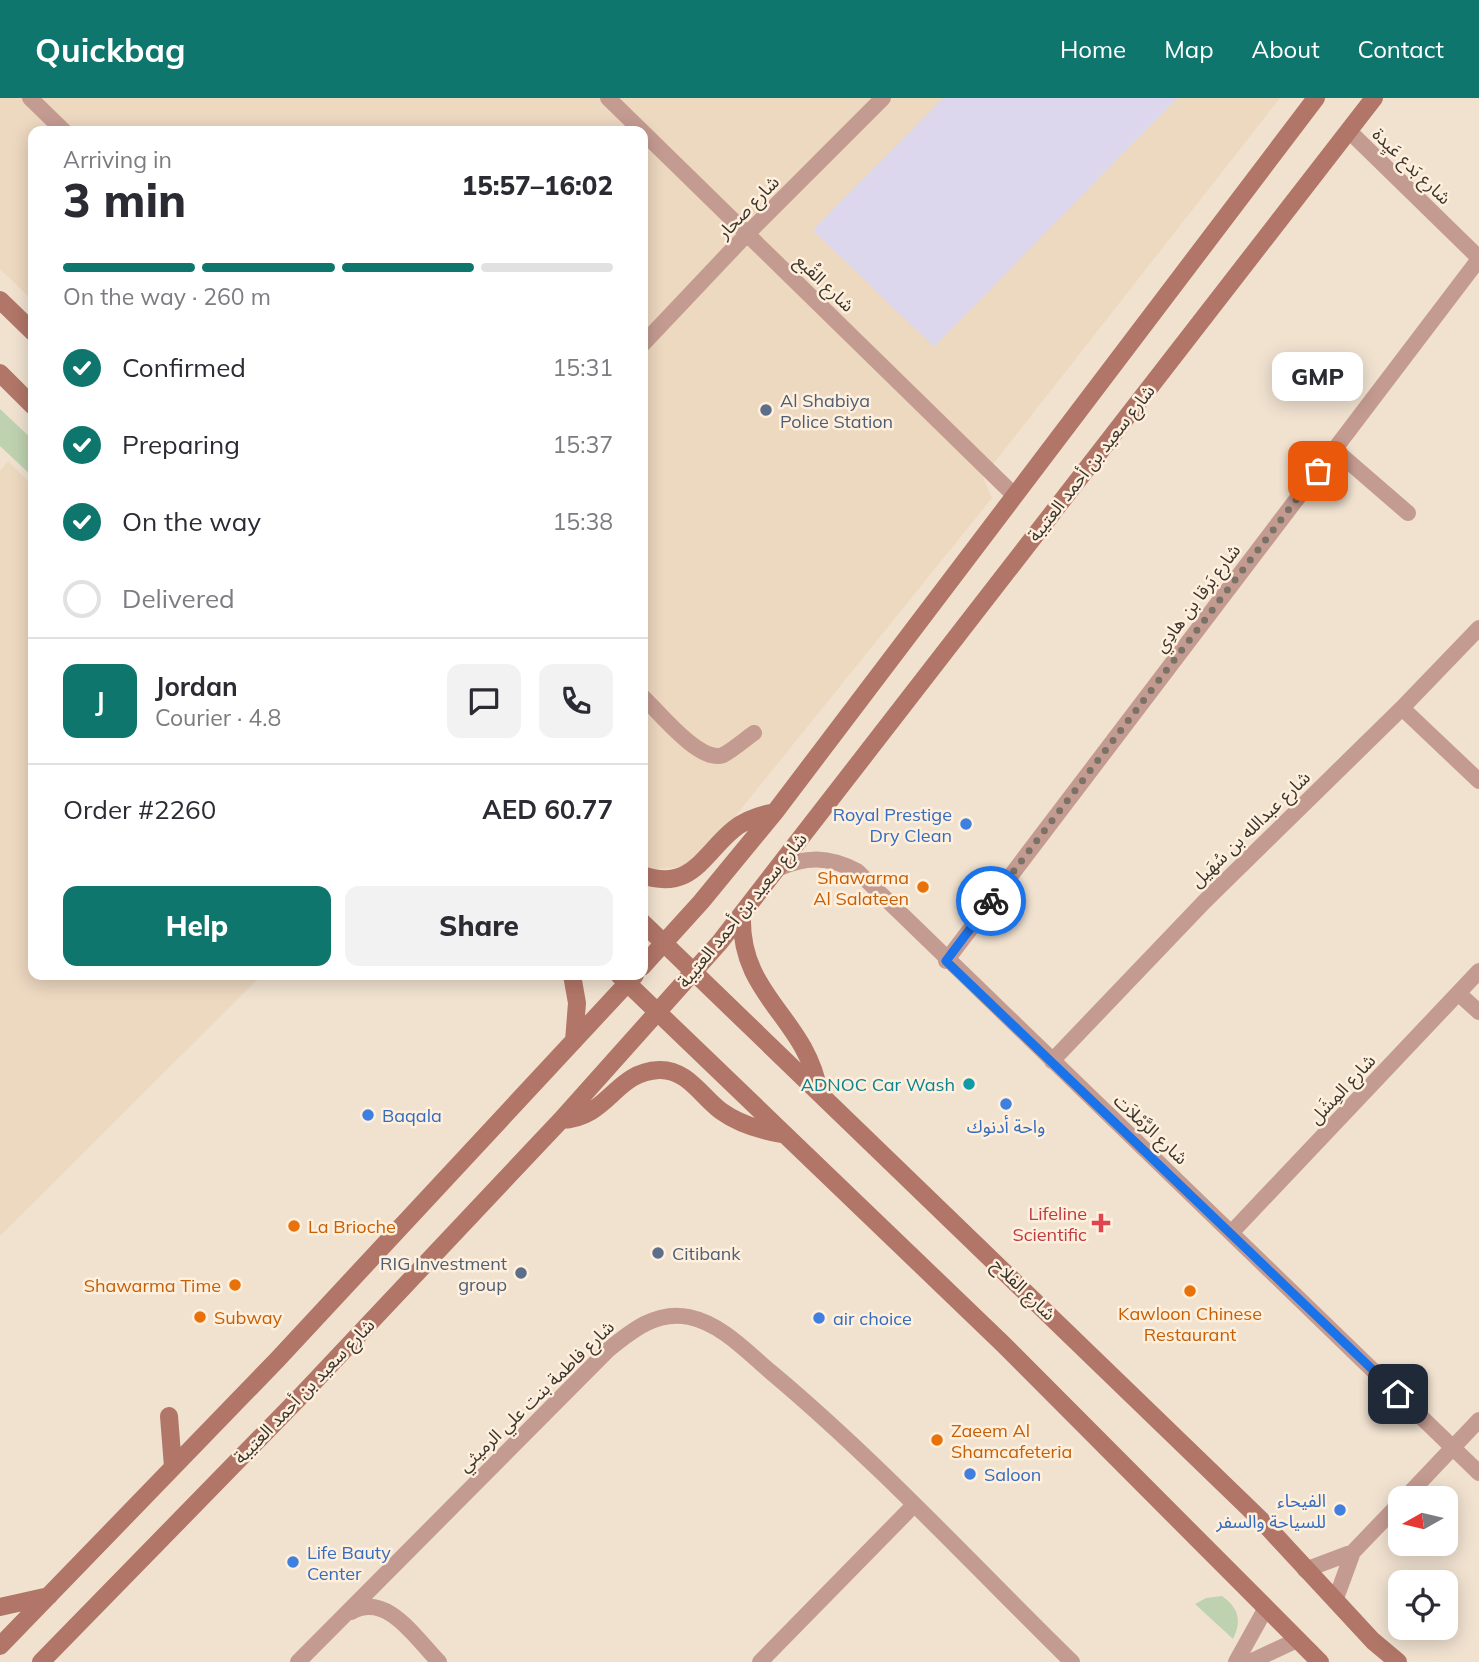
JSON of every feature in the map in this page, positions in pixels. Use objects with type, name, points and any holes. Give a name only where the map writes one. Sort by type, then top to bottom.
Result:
[{"type":"main road","name":"شارع سعيد بن أحمد العتيبة","points":[[648,960],[775,812],[1316,98]]},
{"type":"main road","name":"شارع سعيد بن أحمد العتيبة","points":[[41,1662],[298,1399],[561,1120],[694,972],[742,915],[1374,98]]},
{"type":"main road","points":[[0,300],[28,327]]},
{"type":"main road","points":[[4,380],[28,402]]},
{"type":"main road","points":[[648,876],[660,879],[685,875],[699,866],[736,828],[754,817],[775,812]]},
{"type":"main road","points":[[742,915],[743,944],[750,970],[762,992],[803,1044],[816,1075],[819,1092]]},
{"type":"main road","name":"شارع الفلاح","points":[[648,928],[1261,1520],[1305,1570],[1398,1662]]},
{"type":"main road","points":[[573,980],[577,1003],[574,1041]]},
{"type":"main road","points":[[0,1646],[286,1350],[574,1041],[625,980]]},
{"type":"main road","points":[[630,980],[658,1013],[781,1134],[1003,1344],[1320,1662]]},
{"type":"main road","points":[[561,1120],[591,1113],[629,1080],[662,1070],[684,1077],[719,1109],[742,1123],[781,1134]]},
{"type":"main road","points":[[169,1416],[173,1467]]},
{"type":"main road","points":[[0,1607],[50,1595]]},
{"type":"street","points":[[30,98],[59,126]]},
{"type":"street","name":"شارع القُبع","points":[[608,98],[637,126]]},
{"type":"street","name":"شارع صحار","points":[[648,339],[747,234],[883,98]]},
{"type":"street","name":"شارع بَدع عَيِدة","points":[[1349,131],[1479,258]]},
{"type":"street","name":"شارع القُبع","points":[[648,137],[1014,495]]},
{"type":"street","name":"شارع بَرقا بن هادِي","points":[[946,961],[1479,258]]},
{"type":"street","points":[[1334,449],[1408,513]]},
{"type":"street","name":"شارع عبدالله بن سُهَيل","points":[[1052,1061],[1204,902],[1402,708],[1479,628]]},
{"type":"street","points":[[648,702],[693,746],[708,755],[723,755],[754,733]]},
{"type":"street","points":[[1402,708],[1479,781]]},
{"type":"street","name":"شارع الرَّمْلاَت","points":[[777,869],[796,860],[817,858],[838,861],[857,871],[946,961],[1232,1232],[1479,1473]]},
{"type":"street","name":"شارع المِشَل","points":[[1232,1232],[1479,971]]},
{"type":"street","points":[[1458,993],[1479,1012]]},
{"type":"street","name":"شارع فاطمة بنت علي الرميثي","points":[[298,1662],[608,1350],[635,1329],[660,1317],[686,1316],[721,1331],[825,1418],[1072,1662]]},
{"type":"street","points":[[1416,1486],[1479,1420]]},
{"type":"street","points":[[760,1662],[914,1505]]},
{"type":"street","points":[[1335,1601],[1353,1552],[1388,1516]]},
{"type":"street","points":[[1305,1570],[1353,1552]]},
{"type":"street","points":[[343,1617],[366,1605],[383,1608],[439,1662]]},
{"type":"street","points":[[1236,1662],[1266,1608]]},
{"type":"street","points":[[1250,1662],[1297,1640]]},
{"type":"shaded area","points":[[0,98],[1280,98],[983,477],[992,498],[724,830],[704,853],[682,867],[648,870],[648,126],[28,126],[28,296],[0,269]]},
{"type":"shaded area","points":[[943,98],[1177,98],[934,347],[813,230]]},
{"type":"shaded area","points":[[8,461],[28,481],[28,980],[257,980],[0,1236],[0,471]]},
{"type":"green space","points":[[0,409],[28,435],[28,472],[0,446]]},
{"type":"green space","points":[[1222,1596],[1232,1605],[1237,1615],[1233,1639],[1195,1604],[1206,1598]]},
{"type":"way so far","points":[[991,901],[1318,471]]},
{"type":"place","name":"Al Shabiya Police Station","points":[[766,410]]},
{"type":"place","name":"GMP","points":[[1318,471]]},
{"type":"place","name":"Royal Prestige Dry Clean","points":[[966,824]]},
{"type":"place","name":"Shawarma Al Salateen","points":[[923,887]]},
{"type":"place","name":"ADNOC Car Wash","points":[[969,1084]]},
{"type":"place","name":"واحة أدنوك","points":[[1006,1104]]},
{"type":"place","name":"Baqala","points":[[368,1115]]},
{"type":"place","name":"Lifeline Scientific","points":[[1101,1223]]},
{"type":"place","name":"La Brioche","points":[[294,1226]]},
{"type":"place","name":"Citibank","points":[[658,1253]]},
{"type":"place","name":"RIG Investment group","points":[[521,1273]]},
{"type":"place","name":"Shawarma Time","points":[[235,1285]]},
{"type":"place","name":"Kawloon Chinese Restaurant","points":[[1190,1291]]},
{"type":"place","name":"Subway","points":[[200,1317]]},
{"type":"place","name":"air choice","points":[[819,1318]]},
{"type":"place","name":"Zaeem Al Shamcafeteria","points":[[937,1440]]},
{"type":"place","name":"Saloon","points":[[970,1474]]},
{"type":"place","name":"الفيحاء للسياحة والسفر","points":[[1340,1510]]},
{"type":"place","name":"Life Bauty Center","points":[[293,1562]]},
{"type":"route","points":[[991,901],[946,961],[1232,1232],[1398,1394]]}]
